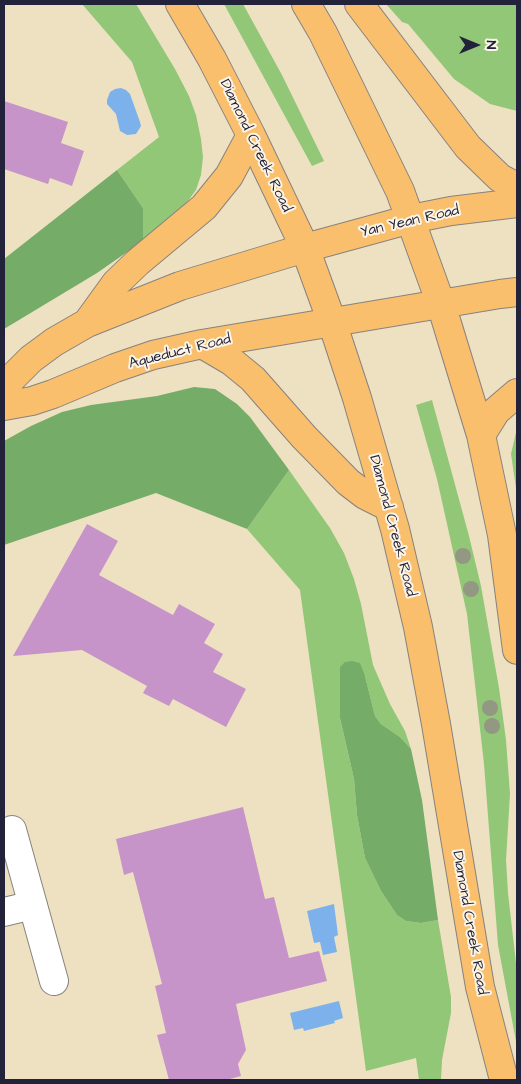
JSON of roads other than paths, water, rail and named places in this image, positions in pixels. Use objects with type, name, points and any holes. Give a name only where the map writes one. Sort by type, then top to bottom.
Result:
[{"type":"main road","name":"Diamond Creek Road","points":[[180,4],[212,59],[251,135],[305,248],[357,398],[389,507],[420,637],[480,987],[504,1080]]},
{"type":"main road","points":[[306,4],[323,32],[400,191],[441,304],[481,435],[502,535],[517,650]]},
{"type":"main road","points":[[359,4],[468,147],[500,178],[517,187]]},
{"type":"main road","points":[[87,323],[116,283],[204,207],[229,176],[251,135]]},
{"type":"main road","name":"Yan Yean Road","points":[[305,248],[411,219],[451,211],[517,202]]},
{"type":"main road","points":[[4,389],[30,359],[54,342],[87,323],[180,286],[305,248]]},
{"type":"main road","points":[[332,322],[517,292]]},
{"type":"main road","name":"Aqueduct Road","points":[[4,406],[32,401],[53,394],[115,368],[153,355],[202,344],[332,322]]},
{"type":"main road","points":[[202,344],[231,361],[253,379],[304,437],[348,482],[366,495],[389,507]]},
{"type":"main road","points":[[481,435],[496,411],[517,393]]},
{"type":"street","points":[[12,830],[54,981]]},
{"type":"street","points":[[4,912],[33,905]]},
{"type":"water","points":[[121,88],[130,94],[140,122],[141,126],[136,134],[127,135],[120,131],[116,114],[107,104],[110,92]]},
{"type":"water","points":[[334,904],[338,935],[334,937],[337,952],[323,955],[320,942],[314,943],[307,911]]},
{"type":"water","points":[[339,1001],[343,1018],[334,1021],[335,1023],[304,1031],[303,1028],[294,1030],[290,1013]]}]
